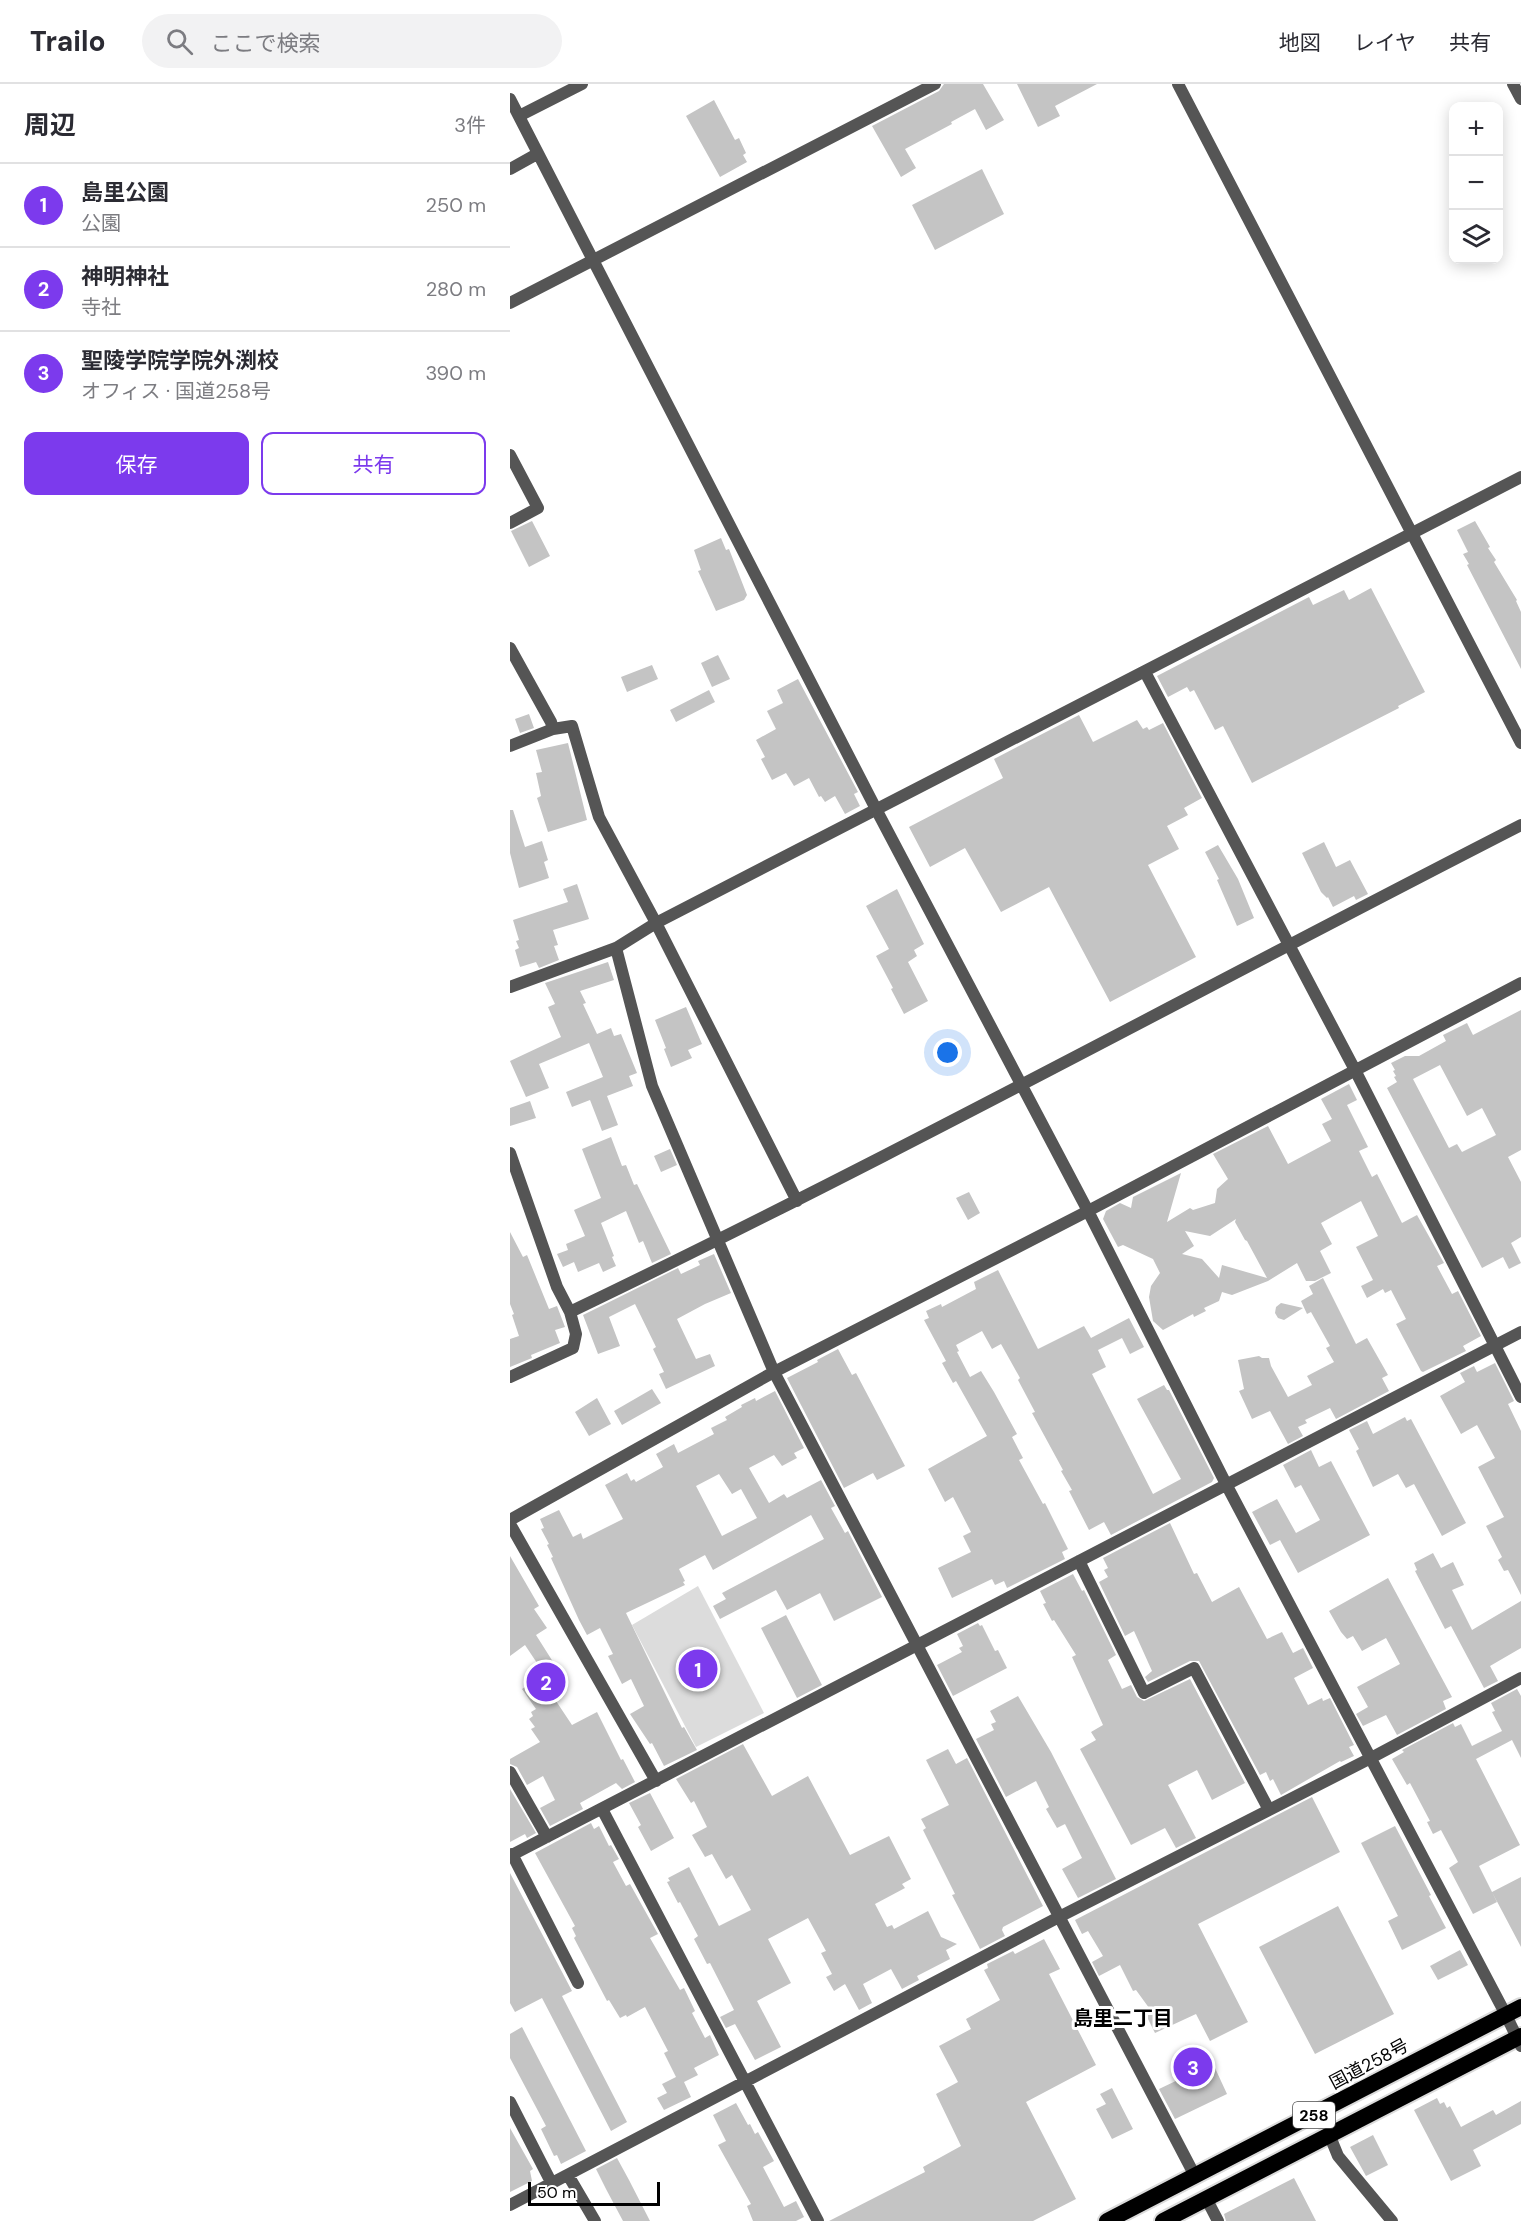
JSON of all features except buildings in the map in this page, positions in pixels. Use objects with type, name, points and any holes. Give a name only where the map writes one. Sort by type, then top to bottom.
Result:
[{"type":"highway","name":"国道258号","points":[[1107,2221],[1521,2007]]},
{"type":"highway","name":"258","points":[[1163,2221],[1329,2134],[1520,2040]]},
{"type":"street","points":[[519,116],[582,84]]},
{"type":"street","points":[[510,303],[935,84]]},
{"type":"street","points":[[1178,84],[1521,743]]},
{"type":"street","points":[[1513,84],[1521,99]]},
{"type":"street","points":[[510,99],[877,811],[1088,1211],[1369,1759],[1520,2040]]},
{"type":"street","points":[[510,169],[537,154]]},
{"type":"street","points":[[510,455],[538,508],[510,523]]},
{"type":"street","points":[[510,987],[616,948],[656,924],[1521,477]]},
{"type":"street","points":[[510,648],[553,729]]},
{"type":"street","points":[[1145,672],[1355,1070],[1521,1397]]},
{"type":"street","points":[[510,746],[553,729],[572,726],[598,817],[656,924],[797,1201]]},
{"type":"street","points":[[570,1312],[717,1242],[1521,825]]},
{"type":"street","points":[[616,948],[652,1086],[774,1372],[1195,2176]]},
{"type":"street","points":[[656,1781],[510,1522],[774,1372],[1088,1211],[1521,983]]},
{"type":"street","points":[[510,1153],[557,1287],[570,1312],[576,1334],[573,1348],[510,1377]]},
{"type":"street","points":[[578,1983],[511,1855],[1521,1332]]},
{"type":"street","points":[[1079,1561],[1144,1694],[1194,1668],[1269,1810]]},
{"type":"street","points":[[510,2205],[1521,1678]]},
{"type":"street","points":[[510,1772],[547,1837]]},
{"type":"street","points":[[602,1809],[818,2221]]},
{"type":"street","points":[[510,2102],[552,2184]]},
{"type":"street","points":[[1329,2134],[1338,2156],[1392,2221]]},
{"type":"street","points":[[568,2175],[595,2221]]},
{"type":"street","points":[[1206,2198],[1218,2221]]},
{"type":"shaded area","points":[[698,1586],[764,1713],[696,1747],[632,1625]]},
{"type":"place","name":"島里公園","points":[[698,1669]]},
{"type":"place","name":"神明神社","points":[[546,1682]]},
{"type":"place","name":"聖陵学院学院外渕校","points":[[1193,2067]]},
{"type":"district","name":"島里二丁目","points":[[1123,2018]]}]
